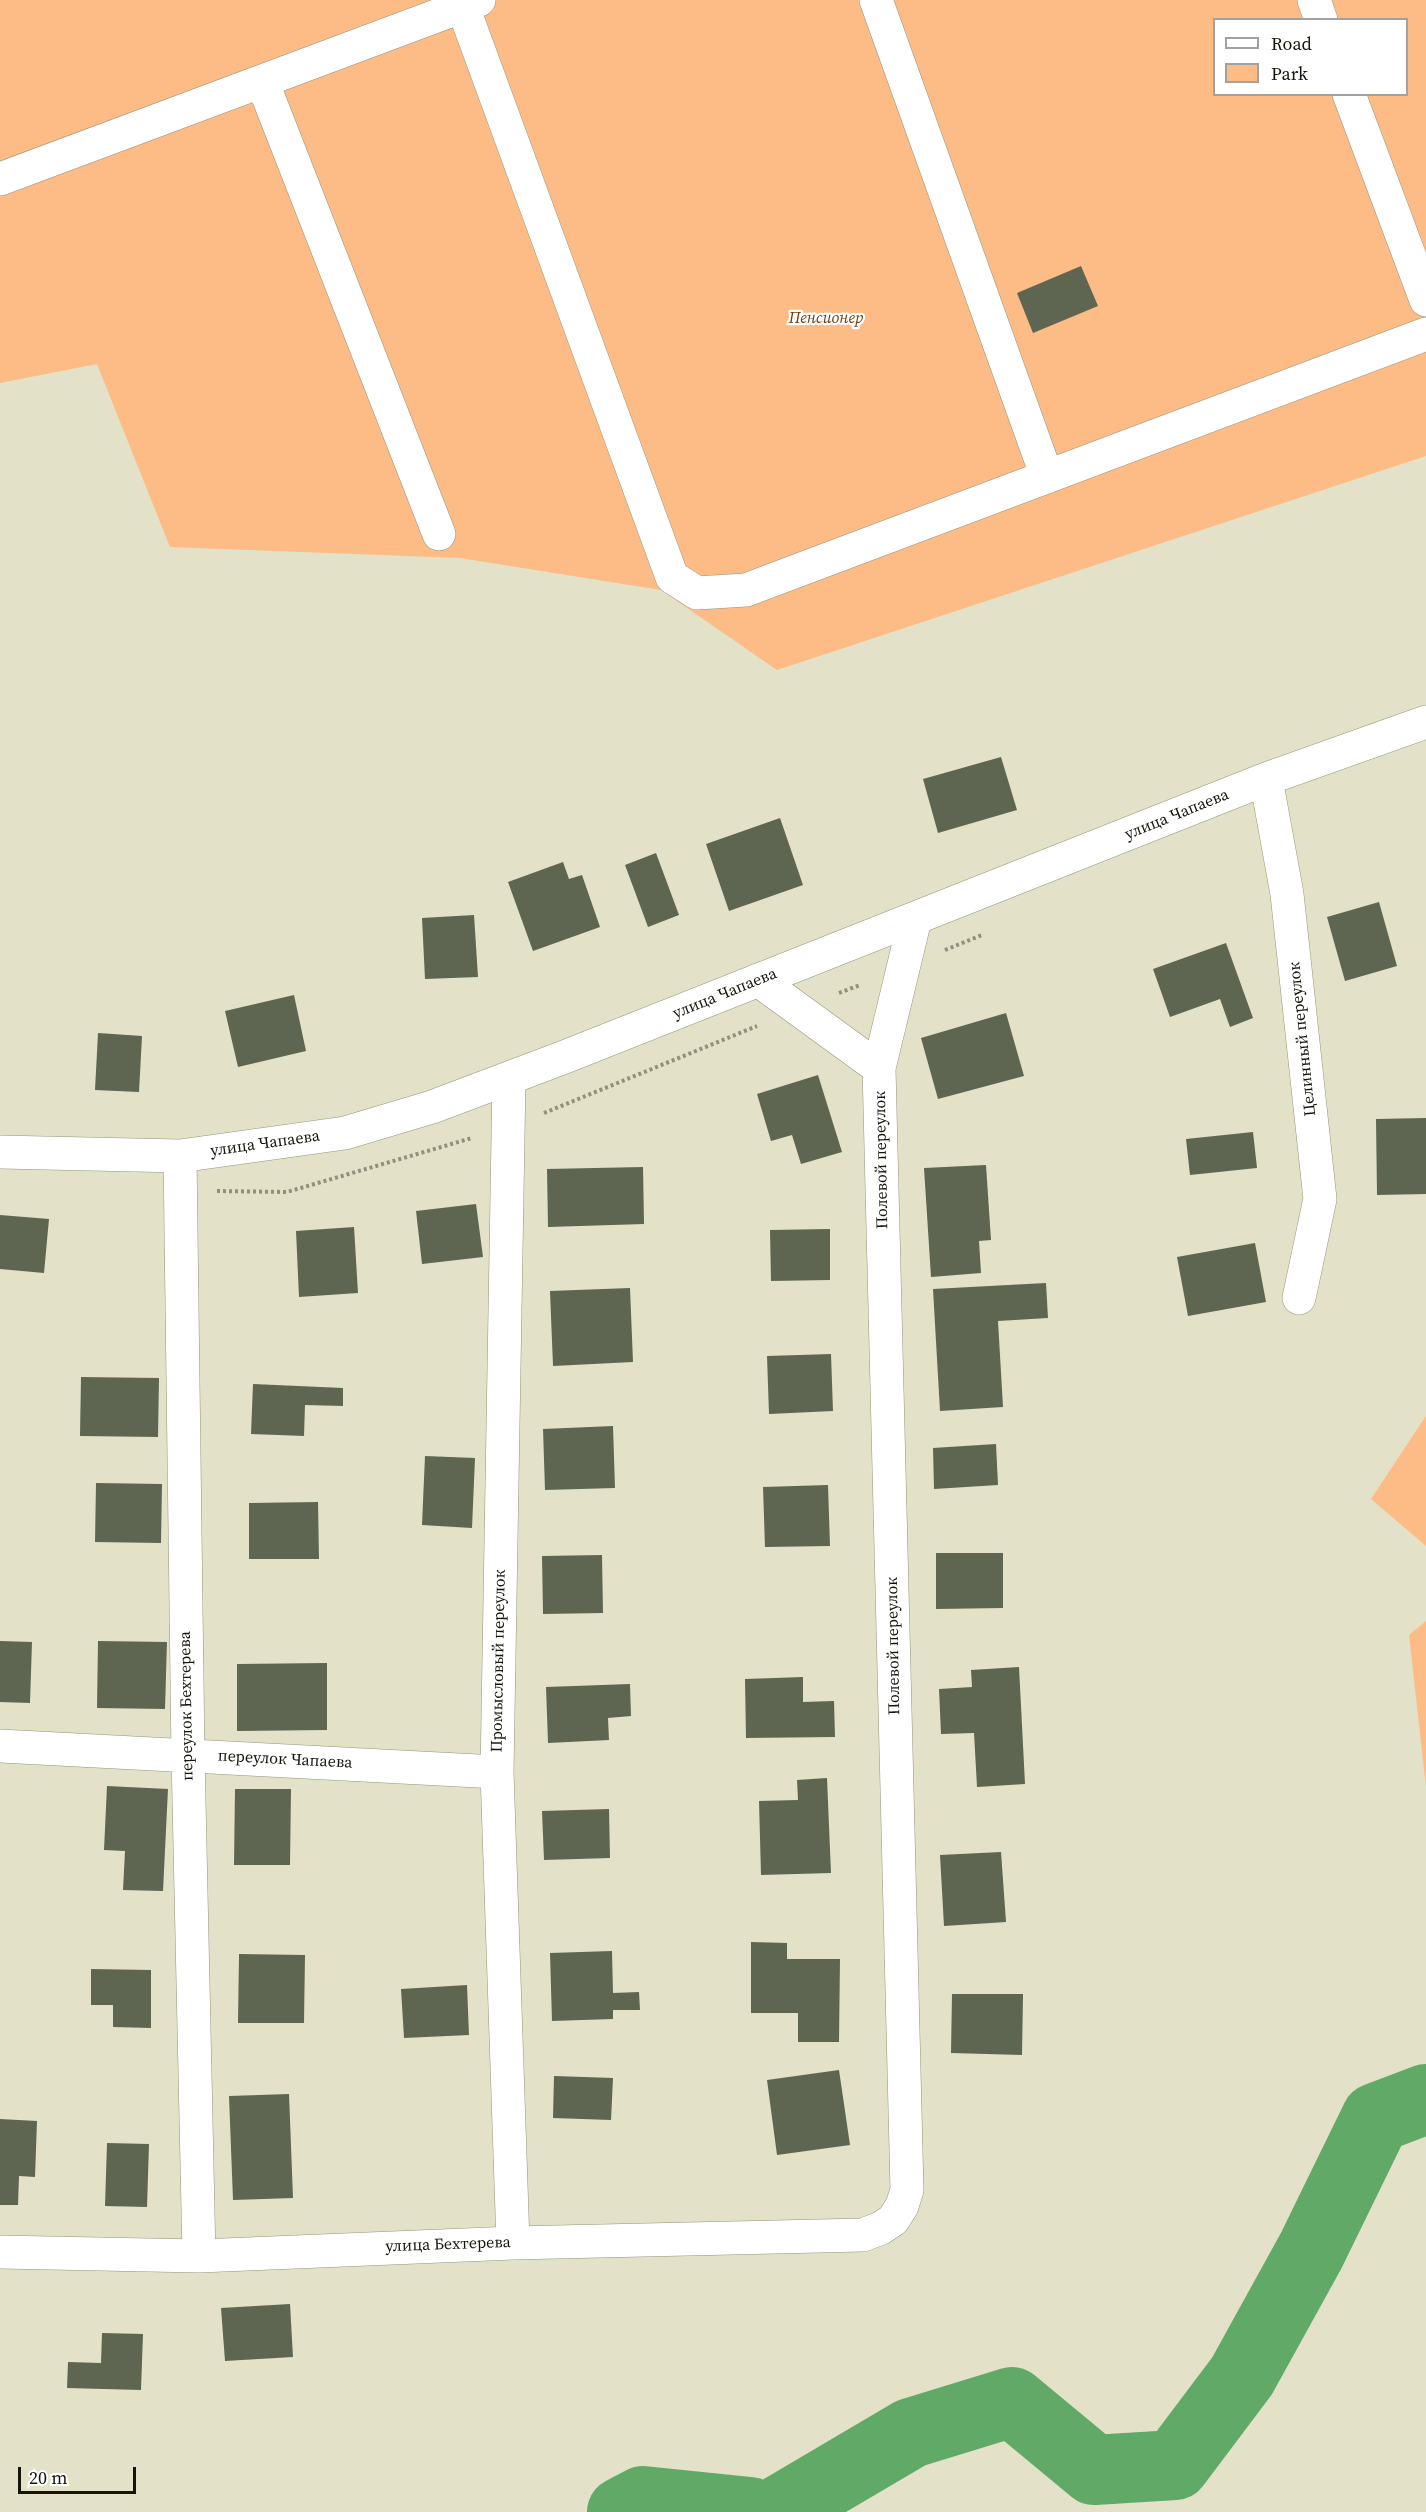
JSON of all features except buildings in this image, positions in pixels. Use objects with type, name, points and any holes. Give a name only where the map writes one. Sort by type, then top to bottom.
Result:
[{"type":"street","points":[[876,0],[1047,477]]},
{"type":"street","points":[[1314,0],[1320,18]]},
{"type":"street","points":[[0,179],[471,3],[672,577],[697,592],[746,590],[1426,334]]},
{"type":"street","points":[[262,81],[439,534]]},
{"type":"street","points":[[1350,96],[1426,300]]},
{"type":"street","name":"улица Чапаева","points":[[0,1152],[180,1156],[345,1133],[432,1107],[915,919],[1266,779],[1426,722]]},
{"type":"street","name":"Целинный переулок","points":[[1266,779],[1287,894],[1320,1198],[1299,1298]]},
{"type":"street","name":"Полевой переулок","points":[[893,2220],[908,2190],[879,1068],[915,919]]},
{"type":"street","name":"Полевой переулок","points":[[758,980],[879,1068]]},
{"type":"street","name":"Промысловый переулок","points":[[509,1078],[497,1772],[513,2243]]},
{"type":"street","name":"переулок Бехтерева","points":[[180,1156],[188,1755],[199,2256]]},
{"type":"street","name":"переулок Чапаева","points":[[0,1746],[497,1772]]},
{"type":"street","name":"улица Бехтерева","points":[[0,2252],[199,2256],[513,2243],[863,2235],[893,2220]]},
{"type":"green space","name":"Пенсионер","points":[[0,0],[1426,0],[1426,456],[777,670],[661,590],[460,558],[170,547],[97,364],[0,383]]},
{"type":"green space","points":[[1426,1416],[1426,1546],[1371,1499]]},
{"type":"green space","points":[[1426,1621],[1426,1786],[1409,1635]]},
{"type":"waterway","points":[[777,2512],[911,2433],[1012,2402],[1094,2470],[1175,2465],[1242,2376],[1311,2251],[1376,2118],[1426,2099]]},
{"type":"waterway","points":[[622,2512],[643,2501],[750,2512]]}]
